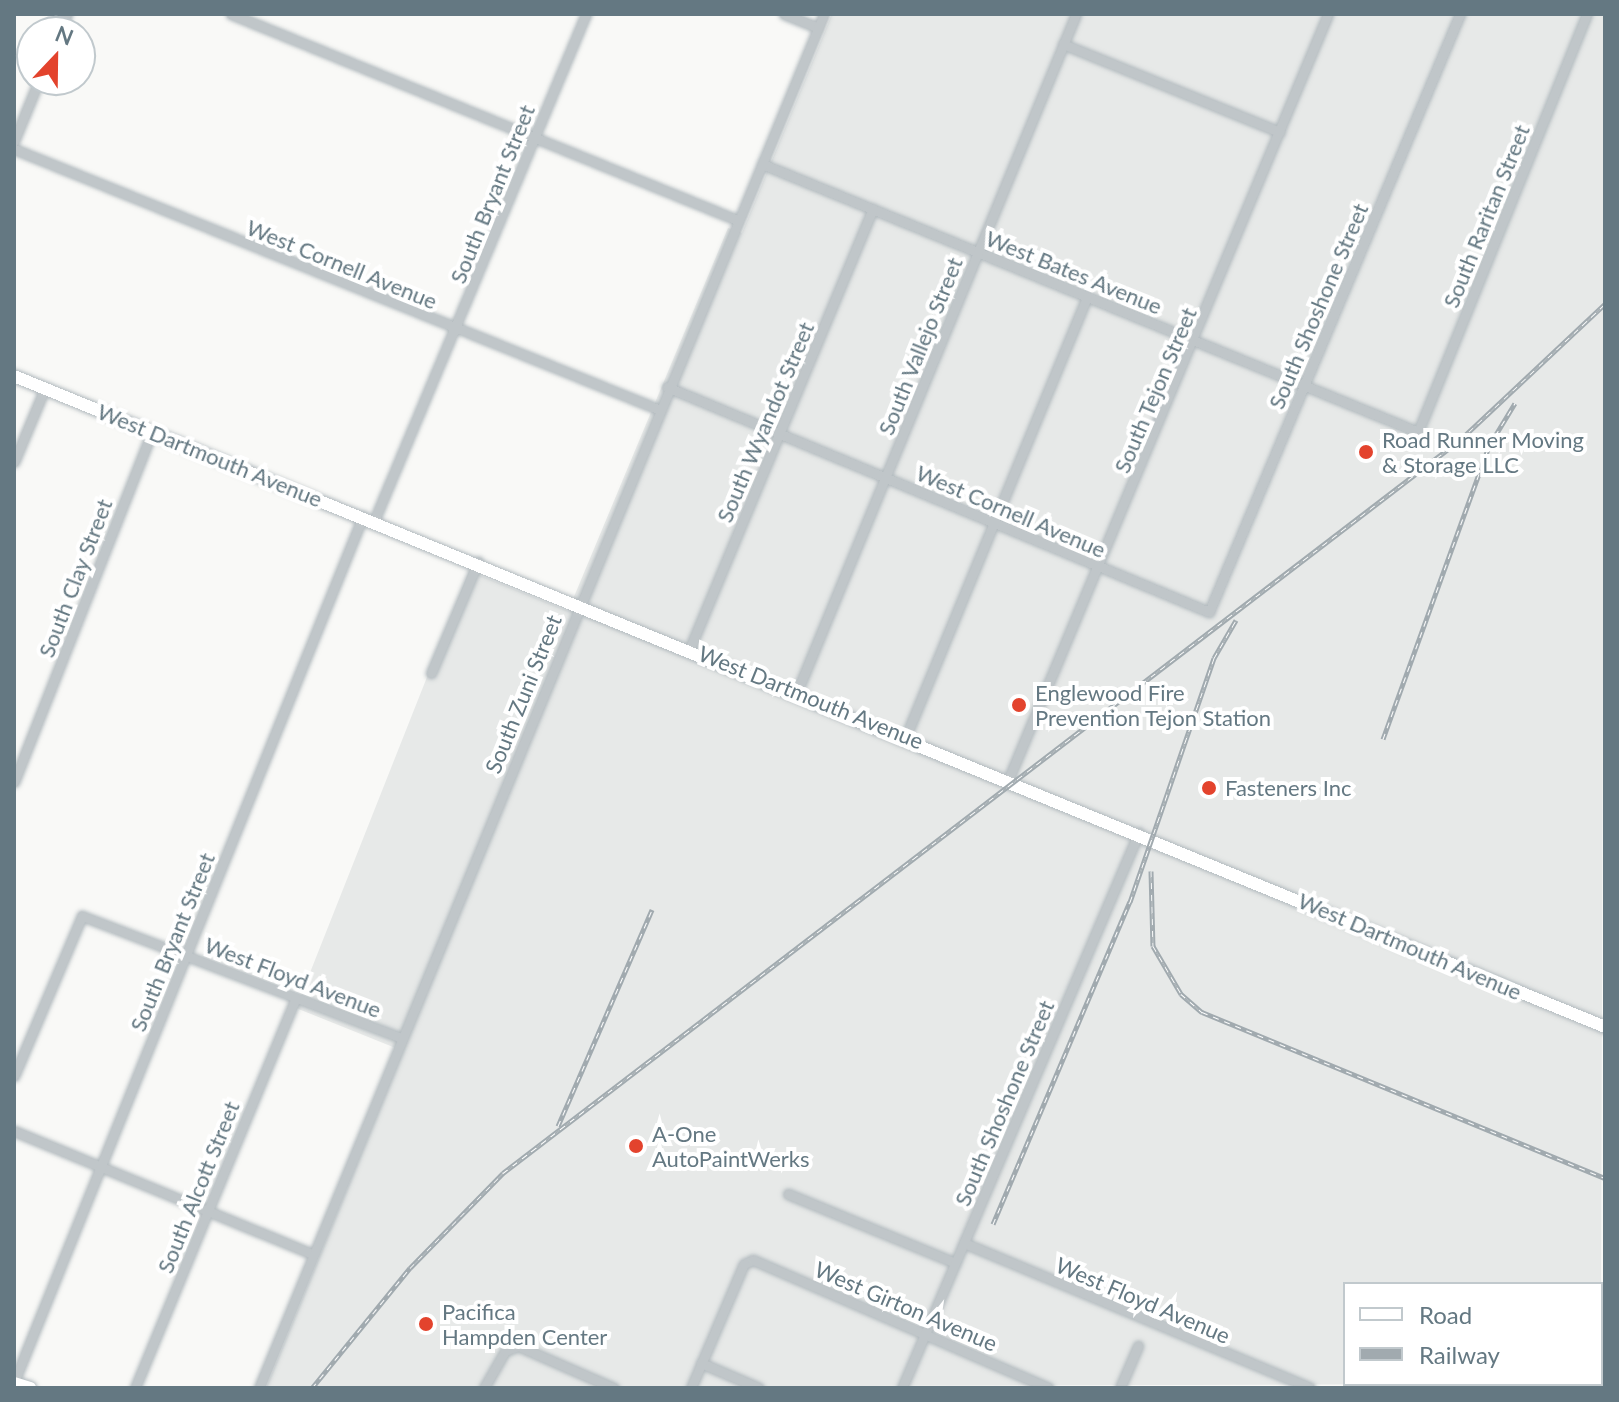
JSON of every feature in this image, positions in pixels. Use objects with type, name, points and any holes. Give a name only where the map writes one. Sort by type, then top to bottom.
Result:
[{"type":"main road","name":"West Dartmouth Avenue","points":[[14,376],[1009,778],[1605,1027]]},
{"type":"main road","points":[[14,1382],[30,1388]]},
{"type":"street","points":[[231,14],[737,220]]},
{"type":"street","name":"South Bryant Street","points":[[14,1382],[186,956],[369,518],[456,330],[586,14]]},
{"type":"street","points":[[784,14],[818,28]]},
{"type":"street","name":"South Zuni Street","points":[[259,1388],[667,387],[824,14]]},
{"type":"street","name":"South Vallejo Street","points":[[797,692],[1076,14]]},
{"type":"street","name":"South Tejon Street","points":[[1009,778],[1196,341],[1328,14]]},
{"type":"street","name":"South Shoshone Street","points":[[1209,612],[1460,14]]},
{"type":"street","name":"South Raritan Street","points":[[1418,432],[1587,14]]},
{"type":"street","points":[[1063,44],[1280,132]]},
{"type":"street","points":[[14,141],[32,96]]},
{"type":"street","name":"West Cornell Avenue","points":[[14,149],[658,409]]},
{"type":"street","name":"West Bates Avenue","points":[[762,164],[1418,432]]},
{"type":"street","name":"South Wyandot Street","points":[[690,648],[873,209]]},
{"type":"street","points":[[906,736],[1087,297]]},
{"type":"street","name":"West Cornell Avenue","points":[[667,387],[1209,612]]},
{"type":"street","points":[[14,462],[45,388]]},
{"type":"street","name":"South Clay Street","points":[[14,782],[152,431]]},
{"type":"street","points":[[431,673],[478,562]]},
{"type":"street","name":"South Shoshone Street","points":[[902,1388],[1139,832]]},
{"type":"street","name":"West Floyd Avenue","points":[[14,1076],[82,916],[401,1038]]},
{"type":"street","name":"South Alcott Street","points":[[135,1388],[295,999]]},
{"type":"street","points":[[14,1131],[313,1254]]},
{"type":"street","points":[[788,1194],[955,1263]]},
{"type":"street","name":"West Floyd Avenue","points":[[964,1243],[1310,1388]]},
{"type":"street","name":"West Girton Avenue","points":[[701,1363],[748,1261],[1049,1388]]},
{"type":"street","points":[[484,1388],[505,1351],[518,1346],[614,1388]]},
{"type":"street","points":[[1120,1388],[1138,1346]]},
{"type":"street","points":[[691,1388],[701,1363],[759,1388]]},
{"type":"shaded area","points":[[832,14],[1605,14],[1601,1282],[1343,1282],[1343,1384],[266,1388],[403,1051],[296,1008],[469,571],[568,611],[728,228],[742,233]]},
{"type":"railway","points":[[312,1388],[410,1268],[503,1173],[1460,440],[1605,304]]},
{"type":"railway","points":[[1383,739],[1489,446],[1515,403]]},
{"type":"railway","points":[[993,1224],[1130,902],[1214,658],[1236,620]]},
{"type":"railway","points":[[1151,871],[1153,946],[1181,994],[1202,1012],[1605,1178]]},
{"type":"railway","points":[[558,1126],[652,910]]},
{"type":"place","name":"Road Runner Moving & Storage LLC","points":[[1366,452]]},
{"type":"place","name":"Englewood Fire Prevention Tejon Station","points":[[1019,705]]},
{"type":"place","name":"Fasteners Inc","points":[[1209,788]]},
{"type":"place","name":"A-One AutoPaintWerks","points":[[636,1146]]},
{"type":"place","name":"Pacifica Hampden Center","points":[[426,1324]]}]
